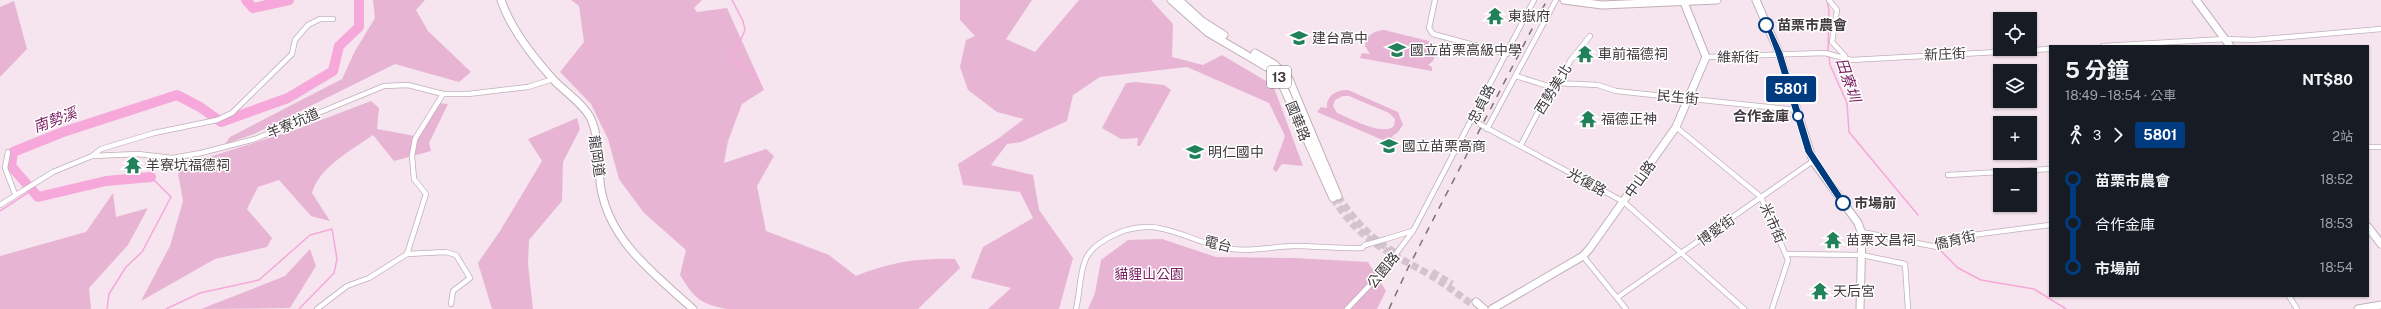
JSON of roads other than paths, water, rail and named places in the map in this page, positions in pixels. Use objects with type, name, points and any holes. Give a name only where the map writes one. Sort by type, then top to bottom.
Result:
[{"type":"street","name":"龍岡道","points":[[501,0],[504,9],[522,40],[553,79],[575,98],[590,118],[597,147],[601,190],[618,233],[629,250],[693,309]]},
{"type":"street","name":"國華路","points":[[1172,0],[1209,30],[1277,73],[1335,197]]},
{"type":"street","name":"國華路","points":[[1179,0],[1209,30]]},
{"type":"street","points":[[1435,0],[1429,28],[1433,34],[1507,54]]},
{"type":"street","name":"忠貞路","points":[[1401,247],[1413,231],[1534,0]]},
{"type":"street","points":[[1487,129],[1556,0]]},
{"type":"street","points":[[1564,0],[1602,5],[1684,0],[1717,0]]},
{"type":"street","points":[[1684,0],[1706,57]]},
{"type":"street","points":[[1756,0],[1780,56],[1813,161],[1858,223],[1862,232],[1860,309]]},
{"type":"street","points":[[1829,0],[1837,10],[1832,42],[1843,56]]},
{"type":"street","points":[[2196,0],[2229,45]]},
{"type":"street","points":[[92,156],[101,150],[154,133],[217,120],[232,113],[278,70],[292,54],[295,40],[308,25],[320,19],[333,19]]},
{"type":"street","points":[[2120,45],[2224,39],[2253,40],[2381,29]]},
{"type":"street","name":"西勢美北","points":[[1521,145],[1551,87],[1560,83],[1570,61],[1590,36]]},
{"type":"street","name":"新庄街","points":[[1819,53],[1843,56],[1851,60],[2049,49]]},
{"type":"street","name":"維新街","points":[[1706,57],[1780,56],[1819,53]]},
{"type":"street","name":"中山路","points":[[1492,309],[1583,256],[1624,202],[1676,127],[1706,57]]},
{"type":"street","points":[[1516,76],[1551,87]]},
{"type":"street","name":"羊寮坑道","points":[[15,194],[53,172],[92,156],[138,154],[172,158],[201,153],[255,139],[384,86],[408,85],[443,94],[498,91],[542,84],[553,79]]},
{"type":"street","name":"民生街","points":[[1560,83],[1598,85],[1616,91],[1689,97],[1797,110]]},
{"type":"street","points":[[407,254],[426,194],[414,178],[412,156],[415,139],[443,94]]},
{"type":"street","name":"光復路","points":[[1472,120],[1521,145],[1624,202],[1744,309]]},
{"type":"street","name":"米市街","points":[[1676,127],[1761,198],[1788,260],[1772,309]]},
{"type":"street","points":[[2369,147],[2381,147]]},
{"type":"street","points":[[0,205],[15,194],[3,170],[4,159],[8,152]]},
{"type":"street","name":"博愛街","points":[[1618,297],[1683,254],[1813,161]]},
{"type":"street","points":[[1948,175],[2049,169]]},
{"type":"street","name":"僑育街","points":[[1862,232],[1937,247],[1965,236],[2049,225]]},
{"type":"street","name":"電台","points":[[1076,309],[1082,287],[1082,270],[1087,255],[1114,232],[1132,226],[1158,226],[1231,249],[1296,246],[1351,249],[1362,248],[1365,245],[1413,231]]},
{"type":"street","points":[[2369,228],[2381,244]]},
{"type":"street","name":"公園路","points":[[1347,309],[1385,269],[1401,247]]},
{"type":"street","points":[[317,309],[346,286],[369,278],[407,254],[446,252],[456,256],[470,278],[453,289],[450,298],[451,304]]},
{"type":"street","points":[[1786,254],[1862,255],[1906,264],[1908,309]]},
{"type":"street","points":[[1583,256],[1618,297],[1626,309]]},
{"type":"street","points":[[2290,297],[2297,309]]},
{"type":"street","points":[[1475,305],[1484,309]]},
{"type":"street","points":[[2355,309],[2381,305]]},
{"type":"waterway","name":"南勢溪","points":[[246,0],[253,8],[289,0]]},
{"type":"waterway","name":"南勢溪","points":[[151,177],[106,181],[38,197],[11,166],[13,152],[63,132],[177,95],[200,107],[221,122],[288,98],[333,71],[339,46],[359,27],[359,0]]},
{"type":"waterway","points":[[732,0],[743,21],[745,30],[732,60],[752,73],[759,82]]},
{"type":"waterway","name":"田寮圳","points":[[1827,0],[1829,11],[1828,52]]},
{"type":"waterway","name":"田寮圳","points":[[1829,56],[1830,65],[1847,103],[1849,132],[1918,215]]},
{"type":"waterway","name":"南勢溪","points":[[107,309],[109,294],[126,267],[142,252],[171,197],[151,177]]},
{"type":"waterway","points":[[0,211],[32,190]]},
{"type":"waterway","name":"南勢溪","points":[[166,309],[200,293],[259,280],[310,235],[332,229],[337,259],[334,273],[299,309]]},
{"type":"waterway","name":"田寮圳","points":[[1939,249],[1958,268],[1981,280],[2034,289],[2066,309]]},
{"type":"tunnel","points":[[1338,196],[1350,213],[1371,235],[1387,248],[1396,253]]},
{"type":"tunnel","points":[[1333,198],[1343,213],[1365,236],[1388,252],[1436,278],[1473,305]]},
{"type":"tunnel","points":[[1432,272],[1452,284]]},
{"type":"railway","points":[[1389,309],[1407,270],[1547,0]]},
{"type":"place","name":"東嶽府","points":[[1495,16]]},
{"type":"place","name":"苗栗市農會","points":[[1766,25]]},
{"type":"place","name":"建台高中","points":[[1299,38]]},
{"type":"place","name":"國立苗栗高級中學","points":[[1397,50]]},
{"type":"place","name":"車前福德祠","points":[[1585,54]]},
{"type":"place","name":"合作金庫","points":[[1798,116]]},
{"type":"place","name":"福德正神","points":[[1588,119]]},
{"type":"place","name":"國立苗栗高商","points":[[1389,146]]},
{"type":"place","name":"明仁國中","points":[[1195,152]]},
{"type":"place","name":"羊寮坑福德祠","points":[[133,165]]},
{"type":"place","name":"市場前","points":[[1843,203]]},
{"type":"place","name":"苗栗文昌祠","points":[[1833,240]]},
{"type":"place","name":"天后宮","points":[[1820,291]]},
{"type":"park label","name":"貓貍山公園","points":[[1149,274]]}]
